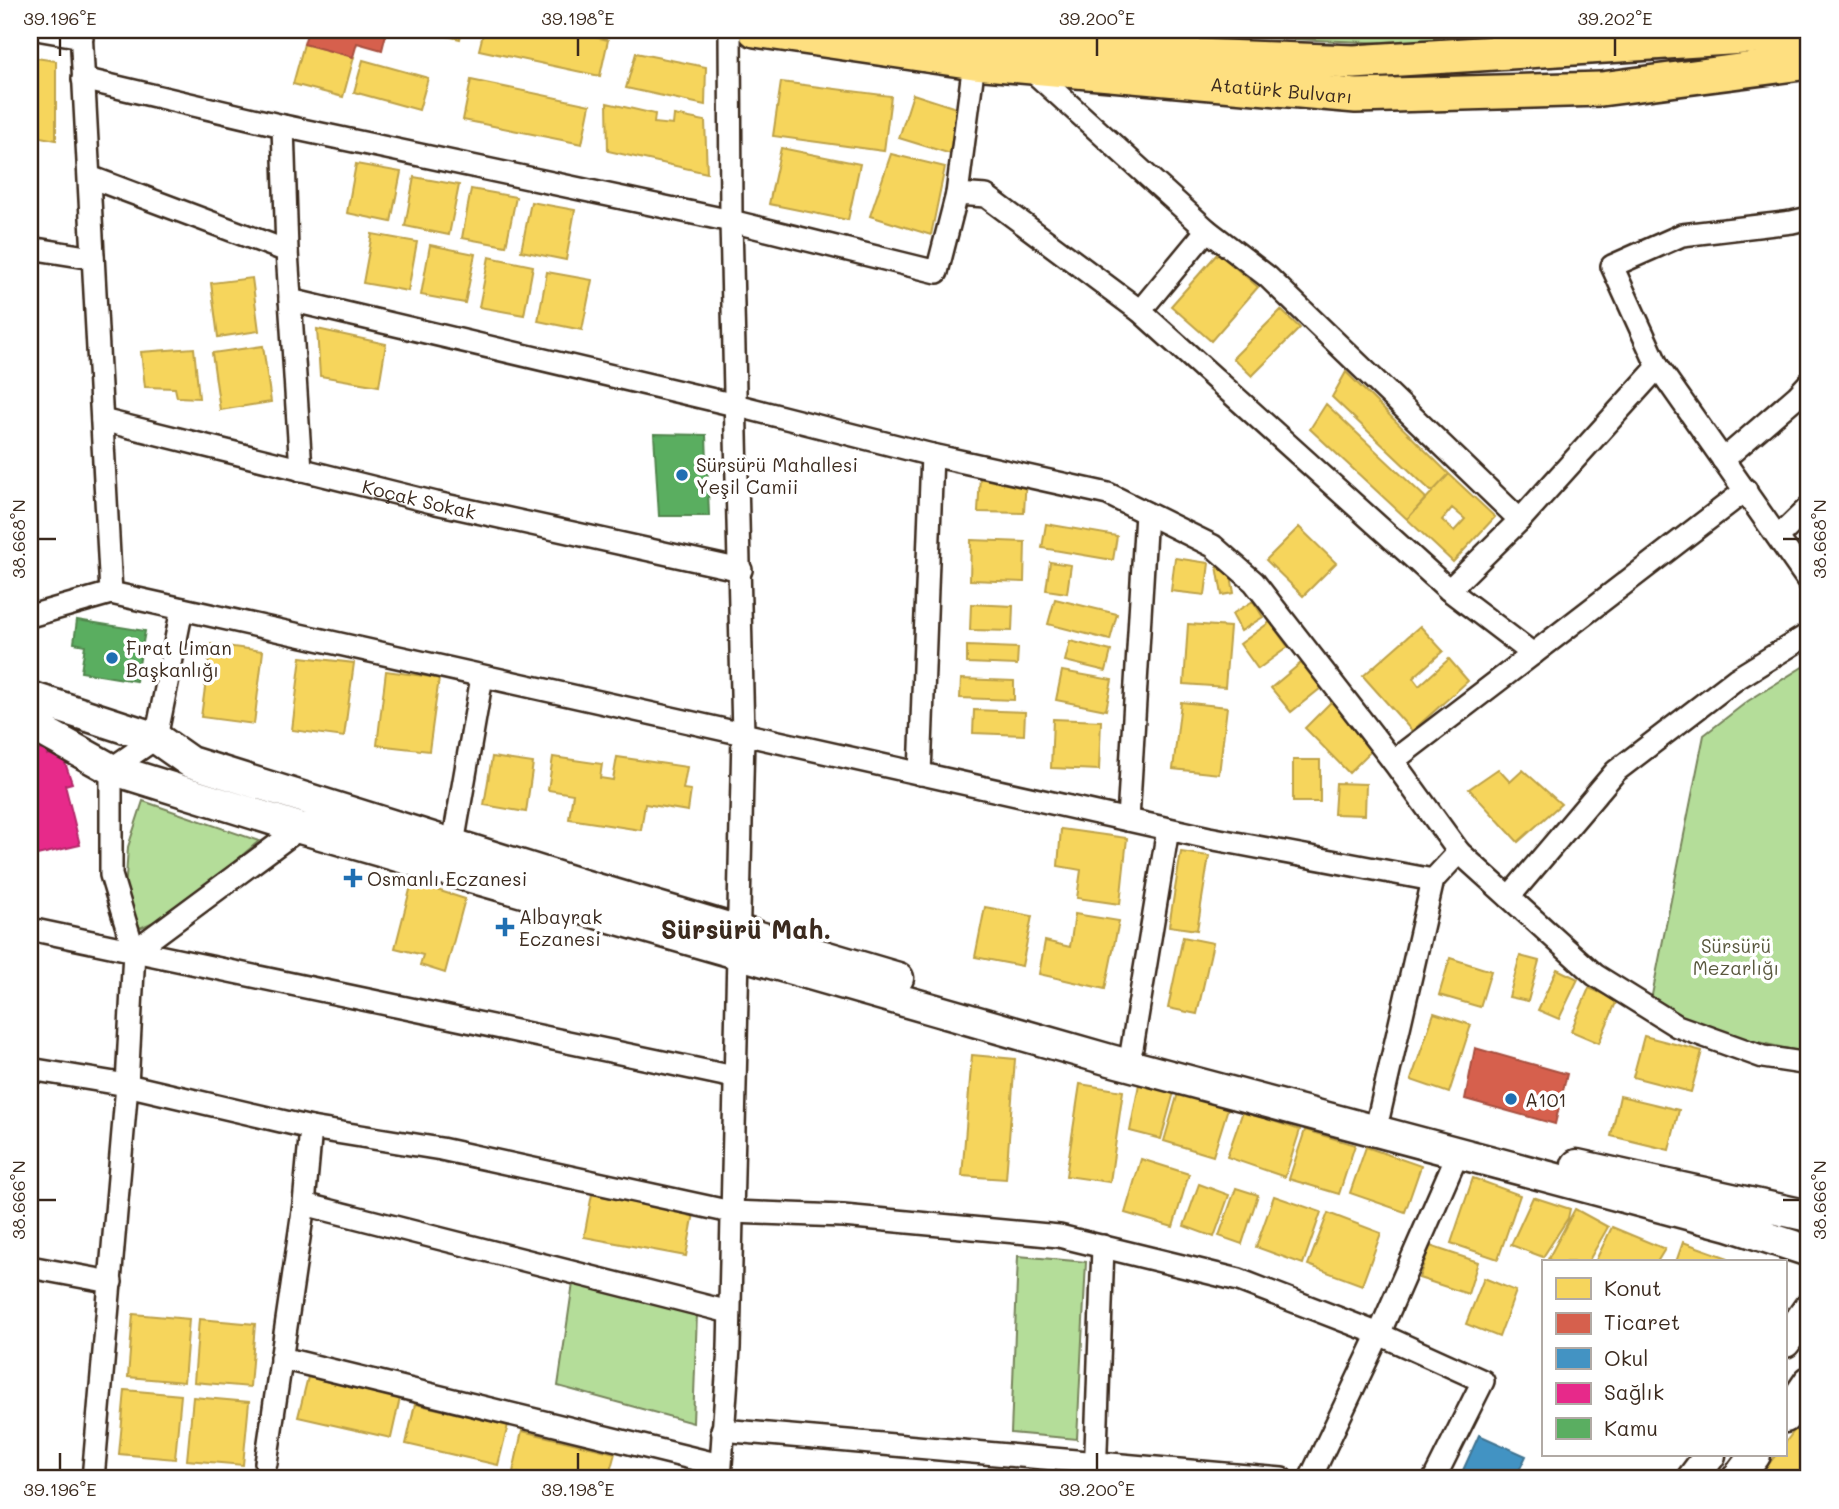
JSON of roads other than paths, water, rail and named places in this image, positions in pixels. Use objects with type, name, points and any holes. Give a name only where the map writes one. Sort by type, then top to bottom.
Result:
[{"type":"main road","name":"Atatürk Bulvarı","points":[[755,30],[974,62],[1356,96],[1601,89],[1809,62]]},
{"type":"main road","name":"Atatürk Bulvarı","points":[[946,30],[1069,51],[1353,62],[1809,33]]},
{"type":"main road","points":[[30,697],[156,738],[190,762],[453,844],[738,942],[1110,1060],[1729,1225],[1809,1251]]},
{"type":"main road","points":[[30,724],[111,769],[300,828],[738,942],[1484,1144],[1809,1216]]},
{"type":"main road","points":[[1786,1341],[1809,1308]]},
{"type":"main road","points":[[1786,1416],[1809,1382]]},
{"type":"main road","points":[[1692,1479],[1709,1456]]},
{"type":"main road","points":[[1737,1479],[1754,1456]]},
{"type":"street","points":[[42,30],[82,34],[111,593]]},
{"type":"street","points":[[281,1358],[720,1472],[729,1312],[743,735],[731,221],[730,30]]},
{"type":"street","points":[[83,79],[283,126],[731,221],[937,272],[957,194],[974,62]]},
{"type":"street","points":[[1029,68],[1207,230],[1268,277],[1520,520]]},
{"type":"street","points":[[283,126],[287,251],[301,470]]},
{"type":"street","points":[[90,177],[287,251]]},
{"type":"street","points":[[957,194],[986,196],[1140,311],[1449,590],[1533,654]]},
{"type":"street","points":[[1809,236],[1801,220],[1682,235],[1612,266],[1658,368],[1809,582]]},
{"type":"street","points":[[1140,311],[1207,230]]},
{"type":"street","points":[[30,248],[93,258]]},
{"type":"street","points":[[290,300],[735,405],[932,455],[1108,494],[1213,546],[1254,582],[1393,761],[1459,852],[1595,975],[1677,1026],[1763,1058],[1809,1064]]},
{"type":"street","points":[[1449,590],[1520,520],[1658,368]]},
{"type":"street","points":[[1723,460],[1809,383]]},
{"type":"street","name":"Koçak Sokak","points":[[102,420],[436,503],[741,569]]},
{"type":"street","points":[[920,774],[932,455]]},
{"type":"street","points":[[1393,761],[1746,491]]},
{"type":"street","points":[[1778,537],[1809,508]]},
{"type":"street","points":[[1128,820],[1146,513]]},
{"type":"street","points":[[30,616],[111,593],[1168,829],[1433,880]]},
{"type":"street","points":[[93,1479],[127,1085],[134,951],[111,875],[111,769],[156,738],[182,609]]},
{"type":"street","points":[[1509,897],[1616,771],[1736,679],[1809,634]]},
{"type":"street","points":[[453,844],[482,677]]},
{"type":"street","points":[[134,951],[300,828]]},
{"type":"street","points":[[1132,1048],[1168,829]]},
{"type":"street","points":[[1379,1115],[1433,880],[1459,852]]},
{"type":"street","points":[[30,929],[734,1077]]},
{"type":"street","points":[[30,1069],[127,1085],[311,1128],[441,1149],[732,1212],[843,1216],[1059,1236],[1239,1280],[1379,1334],[1483,1381],[1434,1479]]},
{"type":"street","points":[[266,1463],[304,1204],[311,1128]]},
{"type":"street","points":[[1310,1479],[1379,1334],[1458,1153]]},
{"type":"street","points":[[304,1204],[729,1312]]},
{"type":"street","points":[[1096,1471],[1103,1246]]},
{"type":"street","points":[[30,1267],[111,1282]]},
{"type":"street","points":[[722,1430],[1096,1471],[1282,1479]]},
{"type":"place","name":"Sürsürü Mahallesi Yeşil Camii","points":[[682,475]]},
{"type":"place","name":"Fırat Liman Başkanlığı","points":[[112,658]]},
{"type":"place","name":"Osmanlı Eczanesi","points":[[353,878]]},
{"type":"place","name":"Albayrak Eczanesi","points":[[505,927]]},
{"type":"place","name":"A101","points":[[1511,1099]]},
{"type":"district","name":"Sürsürü Mah.","points":[[746,929]]},
{"type":"park label","name":"Sürsürü Mezarlığı","points":[[1736,956]]}]
